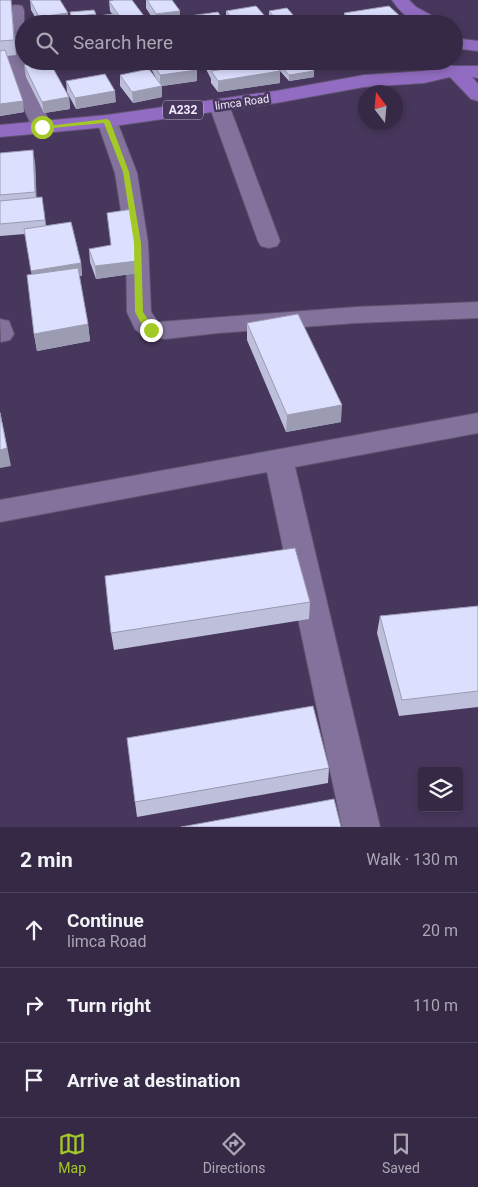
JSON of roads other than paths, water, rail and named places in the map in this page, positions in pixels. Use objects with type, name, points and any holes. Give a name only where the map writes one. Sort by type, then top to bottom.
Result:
[{"type":"main road","name":"limca Road","points":[[364,81],[391,70]]},
{"type":"main road","points":[[449,70],[478,95]]},
{"type":"main road","name":"limca Road","points":[[0,131],[107,121],[364,81],[453,72],[478,72]]},
{"type":"street","points":[[16,10],[16,15]]},
{"type":"street","points":[[16,70],[42,127]]},
{"type":"street","points":[[219,105],[268,241]]},
{"type":"street","points":[[107,121],[126,172],[137,243],[139,312],[144,323],[151,330],[165,331],[218,325],[356,315],[478,310]]},
{"type":"street","points":[[0,511],[478,423]]},
{"type":"street","points":[[279,459],[361,827]]}]
